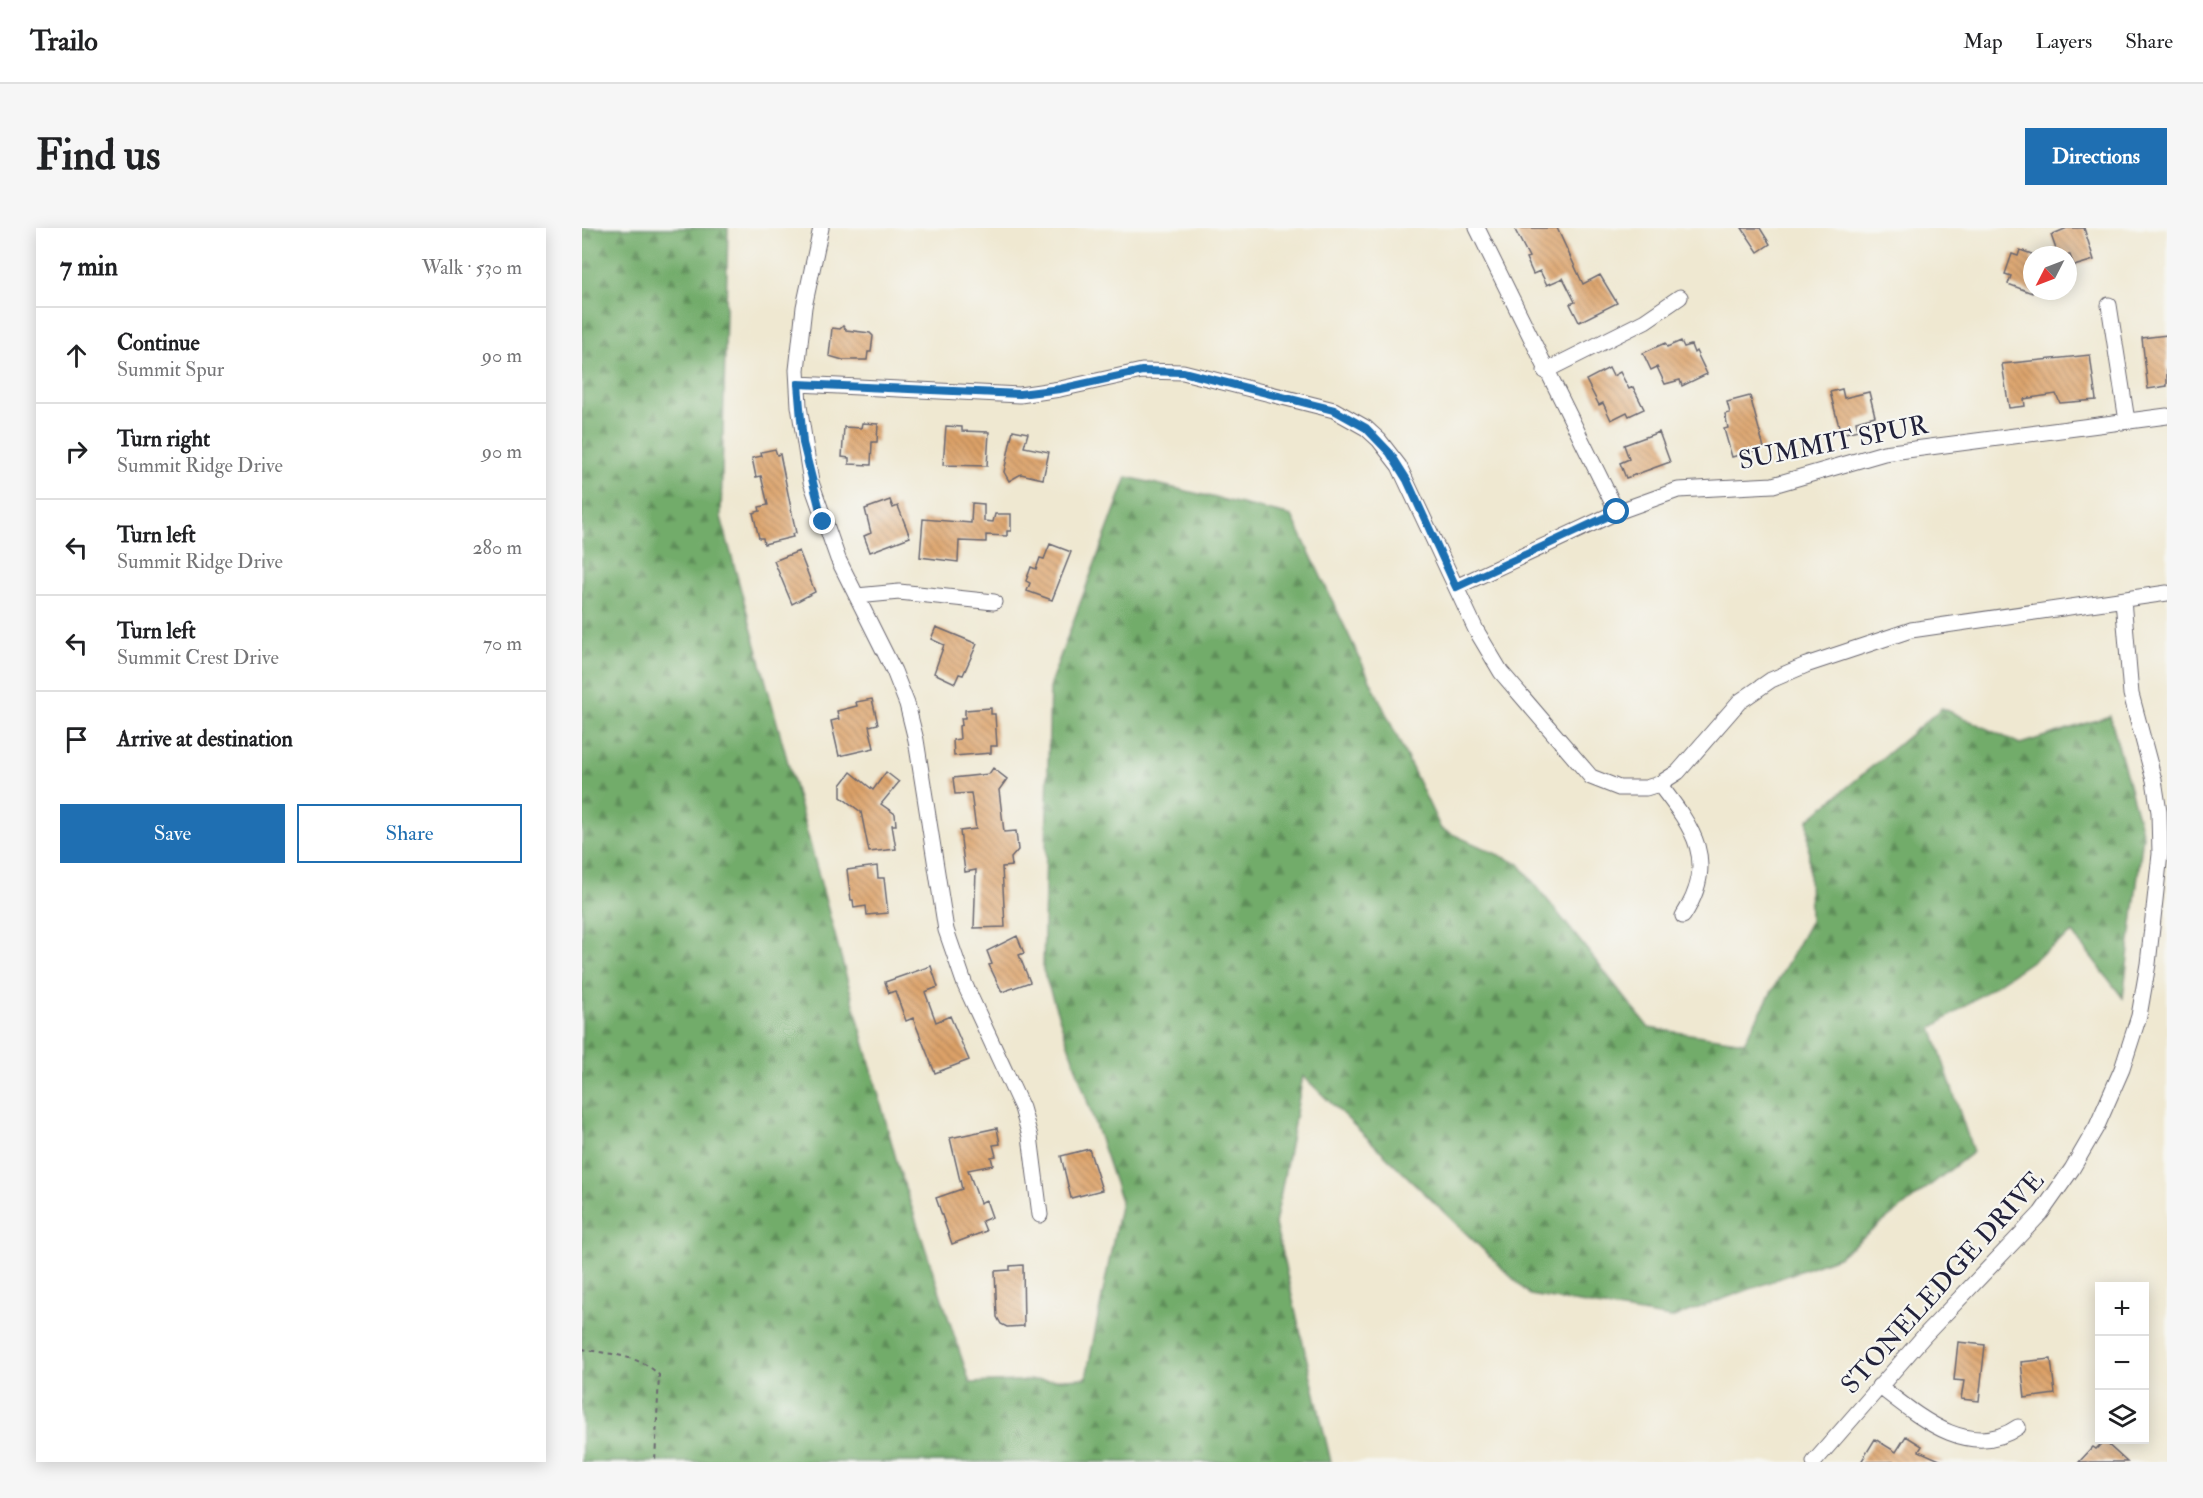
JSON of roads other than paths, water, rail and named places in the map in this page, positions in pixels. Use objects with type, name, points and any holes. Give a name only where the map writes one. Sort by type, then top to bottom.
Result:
[{"type":"street","points":[[821,228],[799,337],[798,384],[803,443],[811,482],[823,522],[894,671],[907,704],[920,759],[946,930],[965,985],[1022,1108],[1030,1136],[1040,1215]]},
{"type":"street","points":[[1477,228],[1545,371],[1617,512]]},
{"type":"street","points":[[1545,371],[1645,321],[1680,297]]},
{"type":"street","points":[[2109,305],[2127,421]]},
{"type":"street","points":[[798,384],[1020,394],[1060,389],[1142,371],[1183,372],[1334,410],[1366,428],[1390,453],[1407,480],[1491,658],[1570,755],[1591,777],[1618,788],[1646,788],[1659,784],[1678,772],[1740,702],[1771,680],[1806,665],[1911,630],[2167,593]]},
{"type":"street","name":"SUMMIT SPUR","points":[[1456,587],[1617,512],[1678,490],[1773,485],[1884,453],[2167,416]]},
{"type":"street","points":[[857,596],[899,592],[994,602]]},
{"type":"street","name":"STONELEDGE DRIVE","points":[[1814,1462],[1879,1386],[2041,1213],[2072,1169],[2097,1126],[2122,1069],[2139,1016],[2156,894],[2159,812],[2132,694],[2124,600]]},
{"type":"street","points":[[1659,784],[1689,825],[1701,852],[1700,883],[1683,916]]},
{"type":"street","points":[[1879,1386],[1925,1418],[1962,1437],[1993,1440],[2018,1427]]}]
